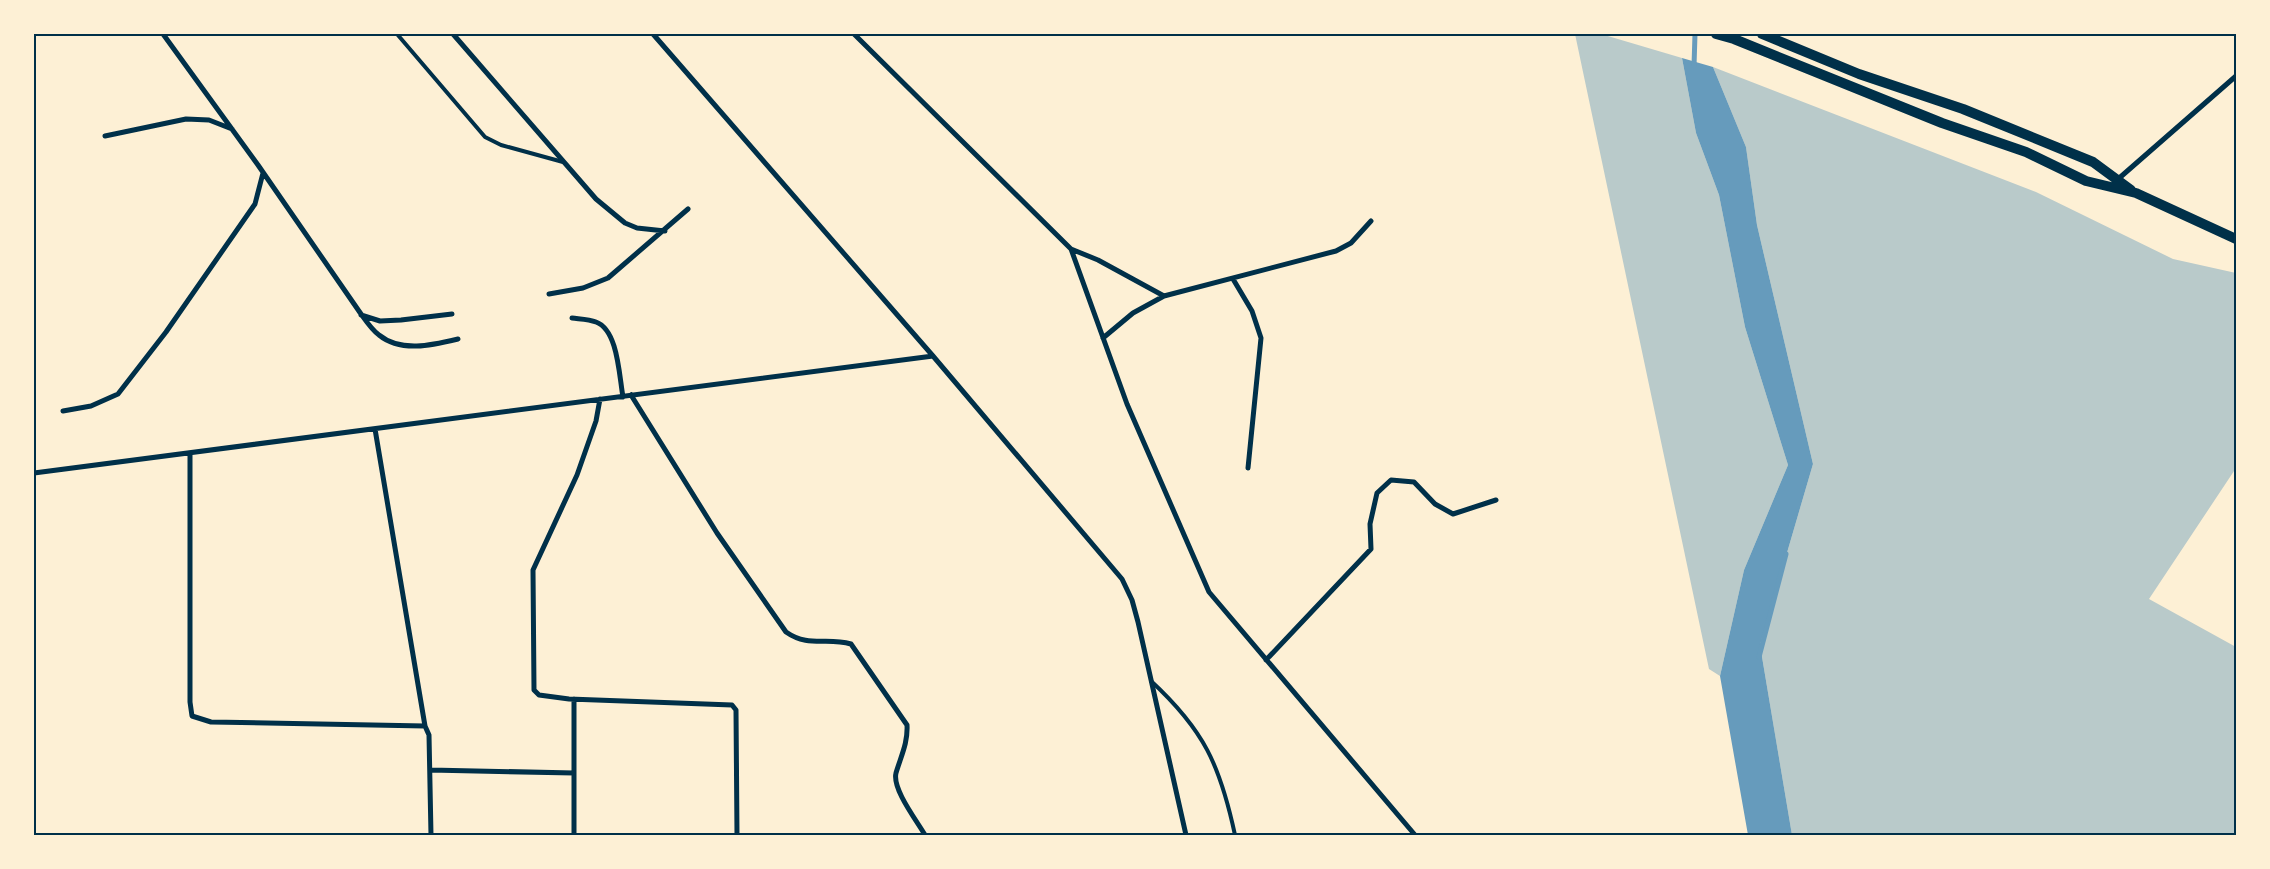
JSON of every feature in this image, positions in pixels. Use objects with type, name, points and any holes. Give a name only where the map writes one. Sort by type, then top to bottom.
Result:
[{"type":"main road","points":[[1716,34],[1734,39],[1942,123],[2026,152],[2086,181],[2136,194],[2236,239]]},
{"type":"main road","points":[[1762,34],[1859,74],[1963,109],[2093,162],[2136,194]]},
{"type":"street","points":[[163,34],[263,172],[361,314],[378,335],[396,345],[431,345],[458,339]]},
{"type":"street","points":[[453,34],[596,199],[625,223],[637,228],[665,230]]},
{"type":"street","points":[[653,34],[933,356],[1122,579],[1132,600],[1186,835]]},
{"type":"street","points":[[854,34],[1071,250],[1098,260],[1164,296]]},
{"type":"street","points":[[2116,180],[2236,76]]},
{"type":"street","points":[[106,136],[186,119],[209,120],[232,130]]},
{"type":"street","points":[[63,411],[91,406],[118,394],[166,332],[255,204],[263,172]]},
{"type":"street","points":[[549,294],[583,288],[608,278],[688,210]]},
{"type":"street","points":[[1103,338],[1133,313],[1164,296],[1233,280],[1336,251],[1350,243],[1371,221]]},
{"type":"street","points":[[1071,250],[1127,404],[1209,592],[1415,835]]},
{"type":"street","points":[[1233,280],[1252,312],[1261,338],[1248,468]]},
{"type":"street","points":[[361,314],[380,321],[452,314]]},
{"type":"street","points":[[572,318],[596,321],[608,330],[616,353],[623,397]]},
{"type":"street","points":[[34,473],[933,356]]},
{"type":"street","points":[[631,395],[717,533],[786,632],[798,640],[813,643],[841,641],[851,644],[907,725],[908,736],[896,775],[896,786],[925,835]]},
{"type":"street","points":[[600,399],[596,421],[577,475],[533,570],[534,690],[539,695],[574,699],[732,705],[736,710],[737,835]]},
{"type":"street","points":[[375,429],[424,726],[429,735],[431,835]]},
{"type":"street","points":[[190,453],[190,702],[192,716],[211,722],[424,726]]},
{"type":"street","points":[[1266,660],[1370,549],[1370,524],[1377,493],[1391,480],[1414,482],[1435,504],[1453,514],[1496,500]]},
{"type":"street","points":[[574,699],[574,835]]},
{"type":"street","points":[[430,770],[574,773]]},
{"type":"lane","points":[[397,34],[485,137],[501,145],[564,162]]},
{"type":"lane","points":[[1151,681],[1176,704],[1195,728],[1211,755],[1227,799],[1235,835]]},
{"type":"shaded area","points":[[1575,34],[1601,34],[1682,58],[1696,133],[1719,195],[1745,327],[1788,465],[1744,570],[1720,676],[1709,669]]},
{"type":"shaded area","points":[[1713,67],[2036,192],[2173,259],[2236,273],[2236,468],[2149,599],[2236,647],[2236,835],[1792,835],[1760,645],[1813,464],[1757,225],[1746,147]]},
{"type":"water","points":[[1682,58],[1713,67],[1746,147],[1757,225],[1813,464],[1760,645],[1792,835],[1748,835],[1720,676],[1744,570],[1788,465],[1745,327],[1719,195],[1696,133]]},
{"type":"waterway","points":[[1694,66],[1695,34]]},
{"type":"waterway","points":[[1759,657],[1786,554]]}]
